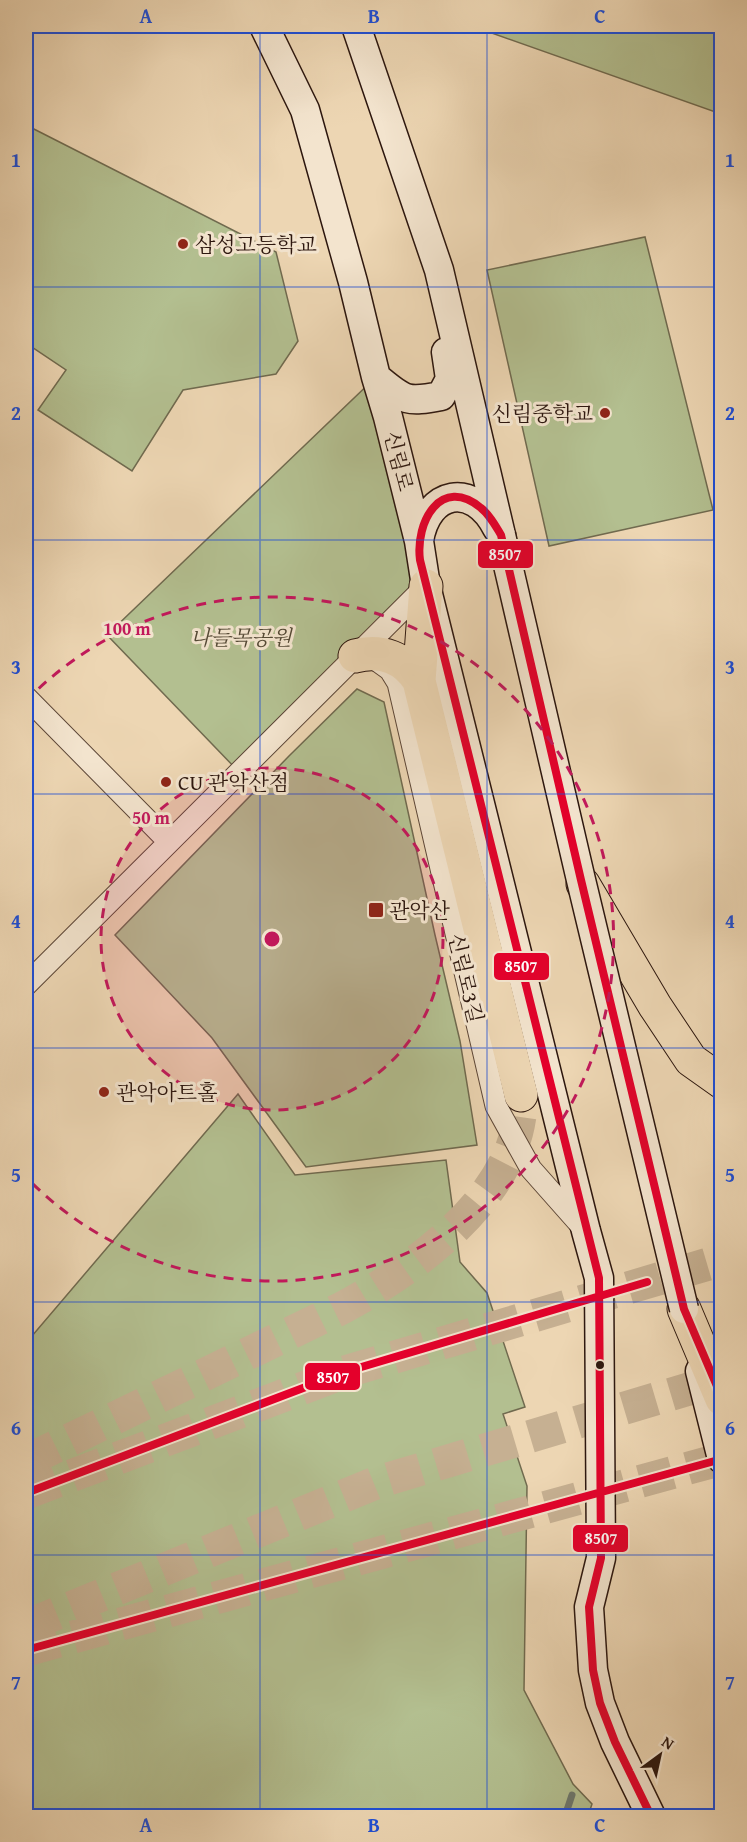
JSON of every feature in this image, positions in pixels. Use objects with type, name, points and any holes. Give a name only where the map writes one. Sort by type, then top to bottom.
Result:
[{"type":"highway","points":[[426,586],[420,681],[521,1095]]},
{"type":"highway","points":[[355,656],[375,653],[393,657],[405,664],[420,681]]},
{"type":"highway","points":[[581,880],[655,1006],[691,1060],[722,1082]]},
{"type":"highway","points":[[684,1309],[722,1399]]},
{"type":"main road","name":"신림로","points":[[264,26],[305,110],[353,282],[418,541],[426,586],[599,1278],[601,1558],[589,1606],[593,1670],[600,1703],[615,1742],[651,1816]]},
{"type":"main road","points":[[356,26],[439,270],[581,880],[722,1460]]},
{"type":"main road","points":[[376,377],[401,398],[416,401],[441,396],[450,379],[443,334],[448,308]]},
{"type":"main road","points":[[418,541],[428,514],[442,500],[460,496],[481,506],[501,535]]},
{"type":"street","points":[[26,985],[426,586]]},
{"type":"street","name":"신림로3길","points":[[355,656],[379,661],[390,670],[398,683],[496,1106],[531,1169],[586,1231]]},
{"type":"street","points":[[26,697],[169,842]]},
{"type":"green space","points":[[472,26],[721,26],[721,114]]},
{"type":"green space","points":[[26,125],[276,252],[298,341],[276,374],[183,390],[132,471],[38,410],[66,370],[26,343]]},
{"type":"green space","points":[[645,237],[713,510],[549,546],[487,270]]},
{"type":"green space","name":"나들목공원","points":[[376,377],[426,586],[239,772],[107,635]]},
{"type":"green space","points":[[357,689],[384,702],[460,1041],[477,1145],[306,1167],[212,1038],[115,935]]},
{"type":"green space","points":[[238,1094],[295,1175],[446,1160],[460,1262],[487,1293],[525,1407],[503,1414],[527,1486],[524,1690],[573,1784],[592,1804],[588,1816],[26,1816],[26,1343]]},
{"type":"waterway","points":[[565,1816],[572,1795]]},
{"type":"tunnel","points":[[26,1461],[342,1308],[402,1271],[461,1222],[485,1194],[505,1163],[517,1130],[521,1095]]},
{"type":"tunnel","points":[[26,1493],[348,1371],[722,1260]]},
{"type":"tunnel","points":[[26,1626],[378,1482],[722,1379]]},
{"type":"tunnel","points":[[26,1650],[722,1459]]},
{"type":"transit line","name":"8507","points":[[651,1816],[615,1742],[600,1703],[593,1670],[589,1607],[601,1558],[599,1278],[420,560],[422,531],[434,507],[443,500],[454,497],[467,499],[484,511],[501,535],[684,1309],[722,1398]]},
{"type":"transit line","name":"8507","points":[[26,1493],[348,1371],[647,1282]]},
{"type":"transit line","name":"8507","points":[[26,1650],[722,1459]]},
{"type":"place","name":"삼성고등학교","points":[[183,244]]},
{"type":"place","name":"신림중학교","points":[[605,413]]},
{"type":"place","name":"CU 관악산점","points":[[166,782]]},
{"type":"place","name":"관악산","points":[[376,910]]},
{"type":"place","name":"관악아트홀","points":[[104,1092]]}]
